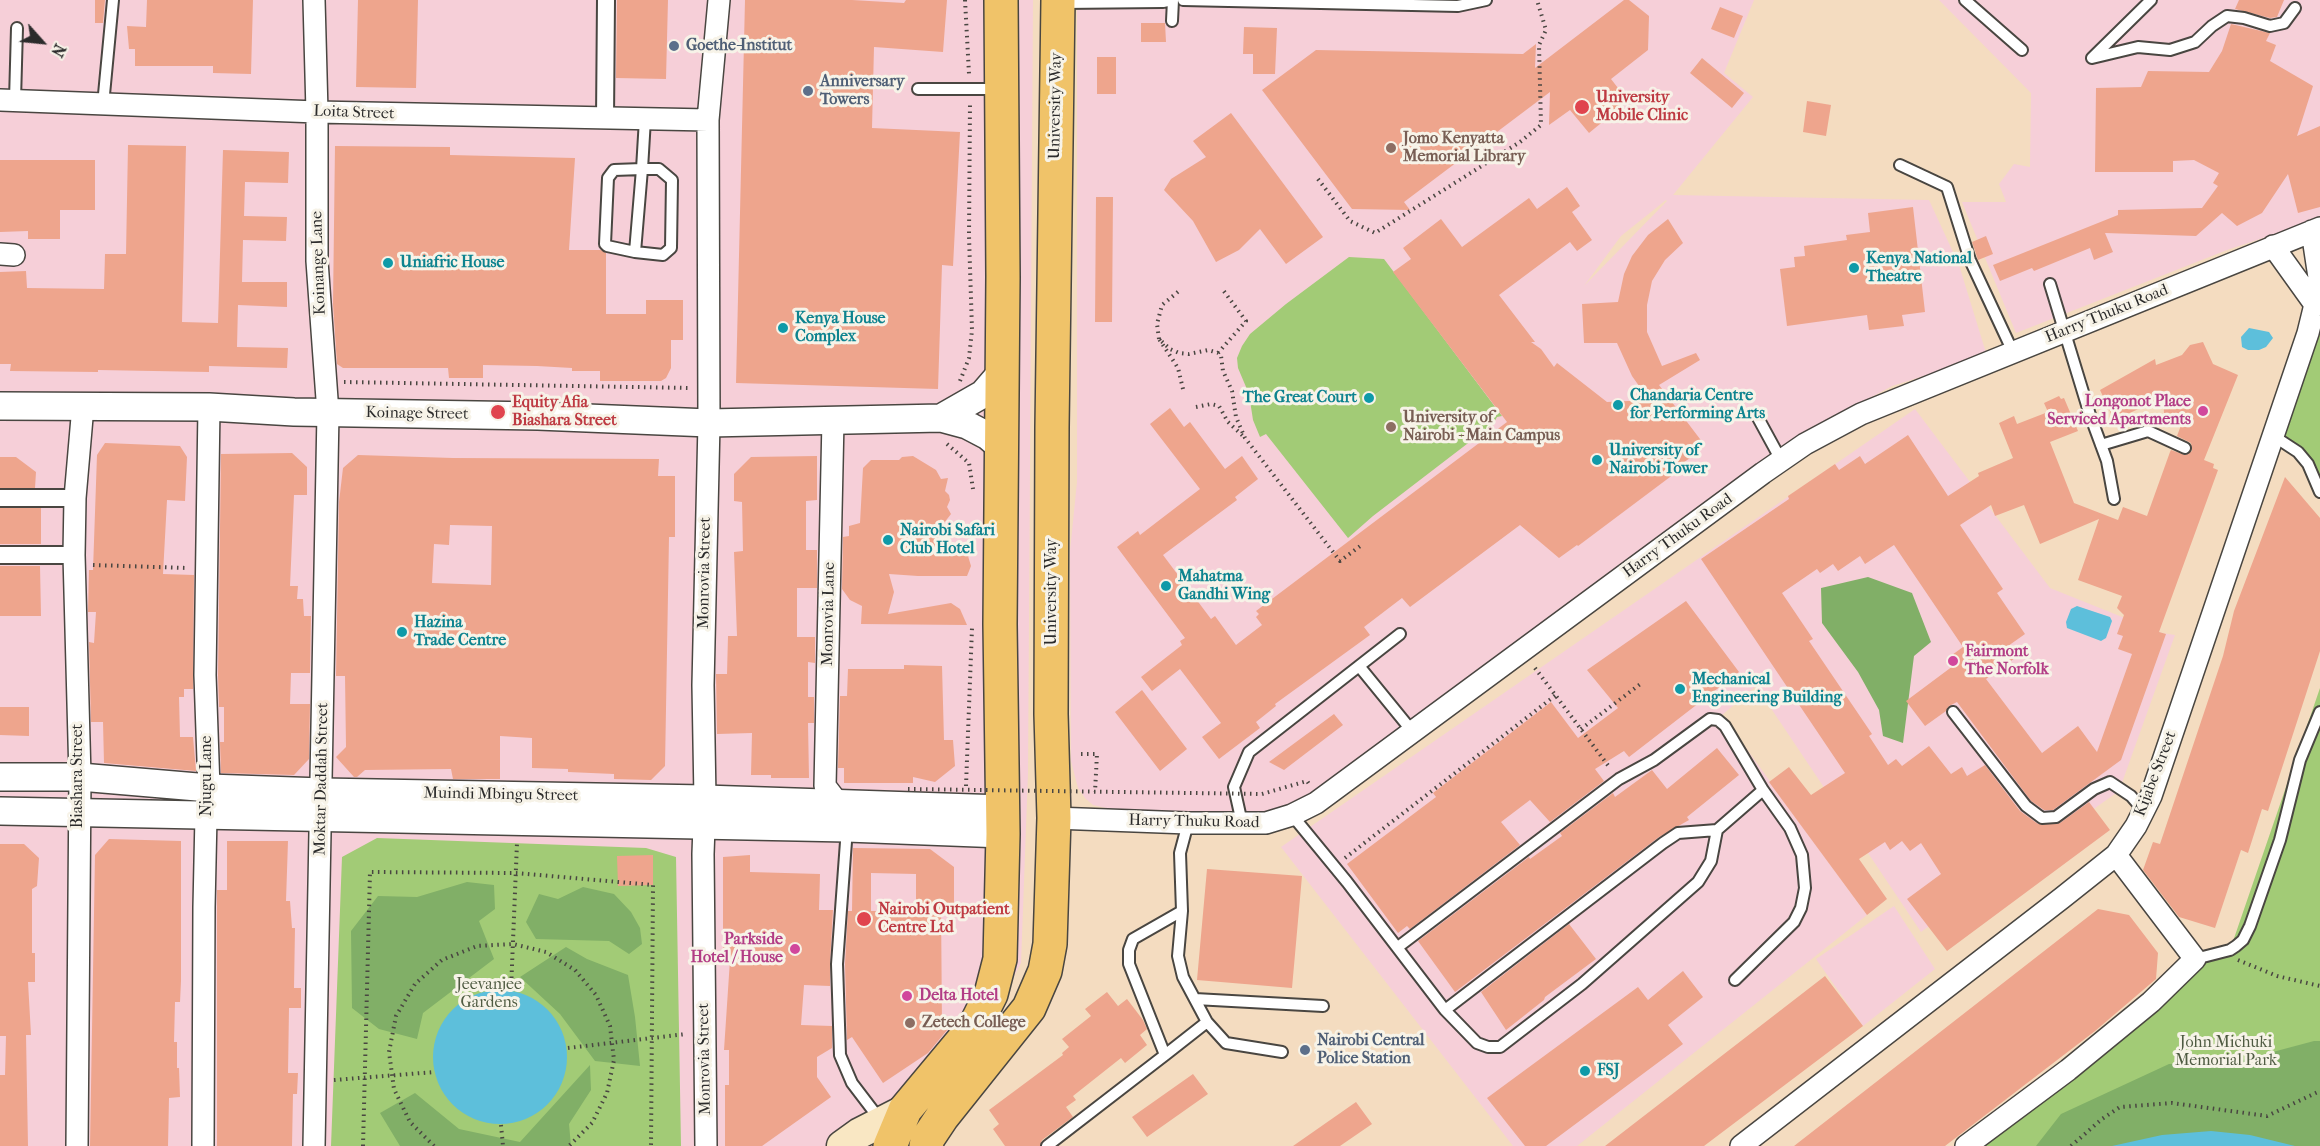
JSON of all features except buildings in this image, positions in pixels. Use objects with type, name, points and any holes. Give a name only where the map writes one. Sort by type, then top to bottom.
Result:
[{"type":"highway","points":[[892,1126],[975,1026],[991,994],[1000,959],[1003,821],[1000,647],[1002,372],[985,89],[1001,0]]},
{"type":"highway","name":"University Way","points":[[926,1146],[928,1138],[942,1117],[1029,1008],[1045,971],[1050,944],[1054,818],[1051,714],[1052,427],[1058,1]]},
{"type":"main road","points":[[842,1146],[892,1126]]},
{"type":"street","name":"Koinange Lane","points":[[314,0],[317,261],[328,413]]},
{"type":"street","points":[[605,119],[606,0]]},
{"type":"street","name":"Monrovia Street","points":[[706,1146],[703,854],[706,812],[703,684],[709,423],[708,120],[718,0]]},
{"type":"street","name":"Loita Street","points":[[7,100],[317,112],[708,120]]},
{"type":"street","name":"Harry Thuku Road","points":[[1054,818],[1188,824],[1266,823],[1292,815],[1316,803],[1781,460],[1861,414],[2316,229]]},
{"type":"street","name":"Kijabe Street","points":[[1741,1146],[2116,855],[2136,826],[2151,796],[2316,306],[2320,284],[2316,229]]},
{"type":"street","points":[[2273,246],[2316,306]]},
{"type":"street","name":"Koinage Street","points":[[941,428],[992,386],[1002,372]]},
{"type":"street","name":"Koinage Street","points":[[0,406],[209,407],[328,413],[538,416],[709,423],[833,420],[941,428],[966,425],[988,436],[1002,448]]},
{"type":"street","name":"Biashara Street","points":[[77,1146],[80,777],[74,560],[75,498],[83,406]]},
{"type":"street","name":"Njugu Lane","points":[[203,1146],[206,816],[210,788],[205,675],[209,407]]},
{"type":"street","name":"Moktar Daddah Street","points":[[314,1146],[328,413]]},
{"type":"street","name":"Monrovia Lane","points":[[833,420],[825,786],[844,812]]},
{"type":"street","points":[[0,498],[75,498]]},
{"type":"street","points":[[0,555],[74,560]]},
{"type":"street","name":"Muindi Mbingu Street","points":[[0,777],[80,777],[210,788],[706,812]]},
{"type":"street","name":"Muindi Mbingu Street","points":[[0,811],[517,821],[706,812],[844,812],[965,808],[1003,821]]},
{"type":"street","name":"Muindi Mbingu Street","points":[[844,812],[1003,821]]},
{"type":"street","points":[[1966,1146],[2068,1070],[2151,1002],[2195,959],[2116,855]]},
{"type":"lane","points":[[104,105],[113,0]]},
{"type":"lane","points":[[1183,0],[1458,6],[1486,0]]},
{"type":"lane","points":[[1965,0],[2022,50]]},
{"type":"lane","points":[[2151,0],[2091,58],[2138,47],[2170,51],[2195,42],[2227,16],[2244,18],[2270,26],[2284,23],[2295,8]]},
{"type":"lane","points":[[1058,1],[1168,1],[1172,21]]},
{"type":"lane","points":[[7,100],[17,28]]},
{"type":"lane","points":[[918,89],[985,89]]},
{"type":"lane","points":[[635,252],[645,119]]},
{"type":"lane","points":[[1900,165],[1947,187],[1970,260],[2013,352]]},
{"type":"lane","points":[[659,169],[672,180],[671,248],[663,255],[635,252],[605,244],[608,178],[614,170],[659,169]]},
{"type":"lane","points":[[2050,284],[2107,461],[2114,499]]},
{"type":"lane","points":[[1756,416],[1781,460]]},
{"type":"lane","points":[[2101,445],[2148,431],[2185,448]]},
{"type":"lane","points":[[2272,435],[2298,452],[2308,464],[2320,492]]},
{"type":"lane","points":[[1242,823],[1234,787],[1249,752],[1400,634]]},
{"type":"lane","points":[[1359,666],[1412,731]]},
{"type":"lane","points":[[1953,712],[2011,788],[2034,813],[2042,818],[2056,817],[2094,789],[2110,782],[2131,796],[2144,811]]},
{"type":"lane","points":[[2195,959],[2222,952],[2243,940],[2280,840],[2300,760],[2320,712]]},
{"type":"lane","points":[[1398,947],[1619,780],[1654,760],[1710,719],[1718,720],[1725,726],[1763,790],[1790,828],[1802,855],[1805,888],[1801,908],[1794,922],[1735,980]]},
{"type":"lane","points":[[1445,1010],[1678,833],[1717,830],[1763,790]]},
{"type":"lane","points":[[844,812],[837,964],[840,1055],[852,1083],[892,1126]]},
{"type":"lane","points":[[1292,815],[1398,947],[1445,1010],[1477,1043],[1488,1047],[1500,1047],[1582,984],[1698,882],[1712,861],[1717,830]]},
{"type":"lane","points":[[1188,824],[1180,853],[1182,911],[1178,956],[1183,977],[1207,1022],[1226,1043],[1282,1052]]},
{"type":"lane","points":[[1165,1055],[1129,964],[1130,950],[1133,939],[1182,911]]},
{"type":"lane","points":[[1195,999],[1323,1006]]},
{"type":"lane","points":[[1047,1146],[1207,1022]]},
{"type":"path","points":[[958,385],[969,358],[972,330],[969,236],[971,160],[985,89],[965,0]]},
{"type":"path","points":[[1318,179],[1350,221],[1375,233],[1521,142],[1541,125],[1539,45],[1546,30],[1537,0]]},
{"type":"path","points":[[1218,352],[1246,321],[1223,290]]},
{"type":"path","points":[[1179,291],[1162,305],[1157,324],[1159,339],[1178,368],[1183,389]]},
{"type":"path","points":[[1159,339],[1170,349],[1179,353],[1190,354],[1208,350],[1218,352]]},
{"type":"path","points":[[1218,352],[1232,391],[1236,417],[1245,438]]},
{"type":"path","points":[[325,381],[696,388]]},
{"type":"path","points":[[1196,406],[1211,404],[1219,406],[1228,422],[1245,438],[1340,561],[1363,544]]},
{"type":"path","points":[[941,428],[969,463],[974,492]]},
{"type":"path","points":[[74,560],[207,568]]},
{"type":"path","points":[[965,808],[972,622]]},
{"type":"path","points":[[1535,668],[1619,780]]},
{"type":"path","points":[[1581,729],[1643,682]]},
{"type":"path","points":[[1341,861],[1556,695]]},
{"type":"path","points":[[1081,754],[1097,754],[1095,792]]},
{"type":"path","points":[[908,789],[1262,794]]},
{"type":"path","points":[[511,990],[517,821]]},
{"type":"path","points":[[363,1146],[370,872],[516,873],[653,885],[651,1146]]},
{"type":"path","points":[[434,1146],[410,1122],[394,1089],[389,1052],[396,1016],[415,984],[442,960],[477,946],[513,944],[546,952],[574,970],[596,995],[610,1026],[614,1060],[607,1093],[592,1123],[569,1146]]},
{"type":"path","points":[[2222,952],[2277,976],[2320,986]]},
{"type":"path","points":[[568,1048],[705,1032]]},
{"type":"path","points":[[333,1080],[435,1072]]},
{"type":"path","points":[[2071,1146],[2102,1119],[2120,1107],[2172,1103],[2267,1116],[2320,1092]]},
{"type":"path","points":[[501,1125],[503,1146]]},
{"type":"shaded area","points":[[0,0],[1033,0],[1028,773],[1021,963],[983,1035],[826,1146],[0,1146]]},
{"type":"shaded area","name":"University of Nairobi - Main Campus","points":[[1077,0],[1754,0],[1724,73],[1753,97],[1673,195],[1929,200],[1959,265],[1987,356],[1892,386],[1798,437],[1305,800],[1286,808],[1251,816],[1119,811],[1093,805],[1078,788],[1071,761],[1070,551],[1077,482]],"holes":[[[1667,201],[1584,286],[1621,236]]]},
{"type":"shaded area","points":[[1939,0],[2320,0],[2320,219],[2227,250],[2016,333],[1962,202],[2006,202],[1999,184],[2014,164],[2030,167],[2031,93]]},
{"type":"shaded area","points":[[1915,409],[2050,588],[2162,633],[2175,635],[2119,791],[1921,932],[1756,686],[1722,715],[1867,915],[1577,1146],[1513,1146],[1281,847]]},
{"type":"shaded area","points":[[1894,906],[1935,969],[1863,1026],[1816,959]]},
{"type":"green space","points":[[2320,228],[2320,492],[2308,464],[2272,435],[2316,306]]},
{"type":"green space","name":"The Great Court","points":[[1349,257],[1384,259],[1502,416],[1497,417],[1493,424],[1373,516],[1348,538],[1266,434],[1260,437],[1253,420],[1249,394],[1238,368],[1237,358],[1250,334]]},
{"type":"green space","points":[[1868,577],[1912,593],[1931,642],[1914,656],[1903,743],[1883,736],[1879,710],[1858,672],[1822,623],[1821,588]]},
{"type":"green space","name":"John Michuki Memorial Park","points":[[2320,688],[2320,1146],[1959,1146],[2195,959],[2230,950]]},
{"type":"green space","name":"Jeevanjee Gardens","points":[[377,838],[646,848],[676,857],[681,1146],[331,1146],[342,857]]},
{"type":"green space","points":[[467,882],[494,885],[495,909],[479,921],[494,959],[423,1013],[417,1039],[379,1029],[352,1008],[351,931],[378,896],[417,897]]},
{"type":"green space","points":[[583,887],[614,894],[631,912],[640,928],[642,944],[629,954],[609,941],[536,939],[526,922],[539,894],[558,899]]},
{"type":"green space","points":[[566,947],[587,959],[628,975],[640,1066],[595,1061],[560,1014],[520,977]]},
{"type":"green space","points":[[2320,1041],[2320,1146],[2036,1146],[2061,1114],[2169,1064],[2239,1061]]},
{"type":"green space","points":[[590,1065],[591,1090],[569,1124],[571,1146],[400,1146],[380,1113],[415,1093],[459,1129],[520,1142]]},
{"type":"water","points":[[2249,328],[2269,332],[2273,338],[2266,347],[2259,350],[2248,350],[2242,347],[2241,337]]},
{"type":"water","points":[[2077,606],[2110,617],[2112,621],[2106,638],[2101,641],[2067,628],[2066,622],[2071,609]]},
{"type":"water","points":[[500,990],[526,995],[547,1010],[562,1031],[567,1057],[562,1083],[547,1104],[526,1119],[500,1124],[474,1119],[453,1104],[438,1083],[433,1057],[438,1031],[453,1010],[474,995]]},
{"type":"water","points":[[2211,1131],[2250,1135],[2295,1146],[2112,1146],[2162,1135]]},
{"type":"place","name":"Goethe-Institut","points":[[674,46]]},
{"type":"place","name":"Anniversary Towers","points":[[808,91]]},
{"type":"place","name":"University Mobile Clinic","points":[[1582,107]]},
{"type":"place","name":"Jomo Kenyatta Memorial Library","points":[[1391,148]]},
{"type":"place","name":"Uniafric House","points":[[388,263]]},
{"type":"place","name":"Kenya National Theatre","points":[[1854,268]]},
{"type":"place","name":"Kenya House Complex","points":[[783,328]]},
{"type":"place","name":"The Great Court","points":[[1369,398]]},
{"type":"place","name":"Chandaria Centre for Performing Arts","points":[[1618,405]]},
{"type":"place","name":"Longonot Place Serviced Apartments","points":[[2203,411]]},
{"type":"place","name":"Equity Afia Biashara Street","points":[[498,412]]},
{"type":"place","name":"University of Nairobi - Main Campus","points":[[1391,427]]},
{"type":"place","name":"University of Nairobi Tower","points":[[1597,460]]},
{"type":"place","name":"Nairobi Safari Club Hotel","points":[[888,540]]},
{"type":"place","name":"Mahatma Gandhi Wing","points":[[1166,586]]},
{"type":"place","name":"Hazina Trade Centre","points":[[402,632]]},
{"type":"place","name":"Fairmont The Norfolk","points":[[1953,661]]},
{"type":"place","name":"Mechanical Engineering Building","points":[[1680,689]]},
{"type":"place","name":"Nairobi Outpatient Centre Ltd","points":[[864,919]]},
{"type":"place","name":"Parkside Hotel / House","points":[[795,949]]},
{"type":"place","name":"Delta Hotel","points":[[907,996]]},
{"type":"place","name":"Zetech College","points":[[910,1023]]},
{"type":"place","name":"Nairobi Central Police Station","points":[[1305,1050]]},
{"type":"place","name":"FSJ","points":[[1585,1071]]}]
